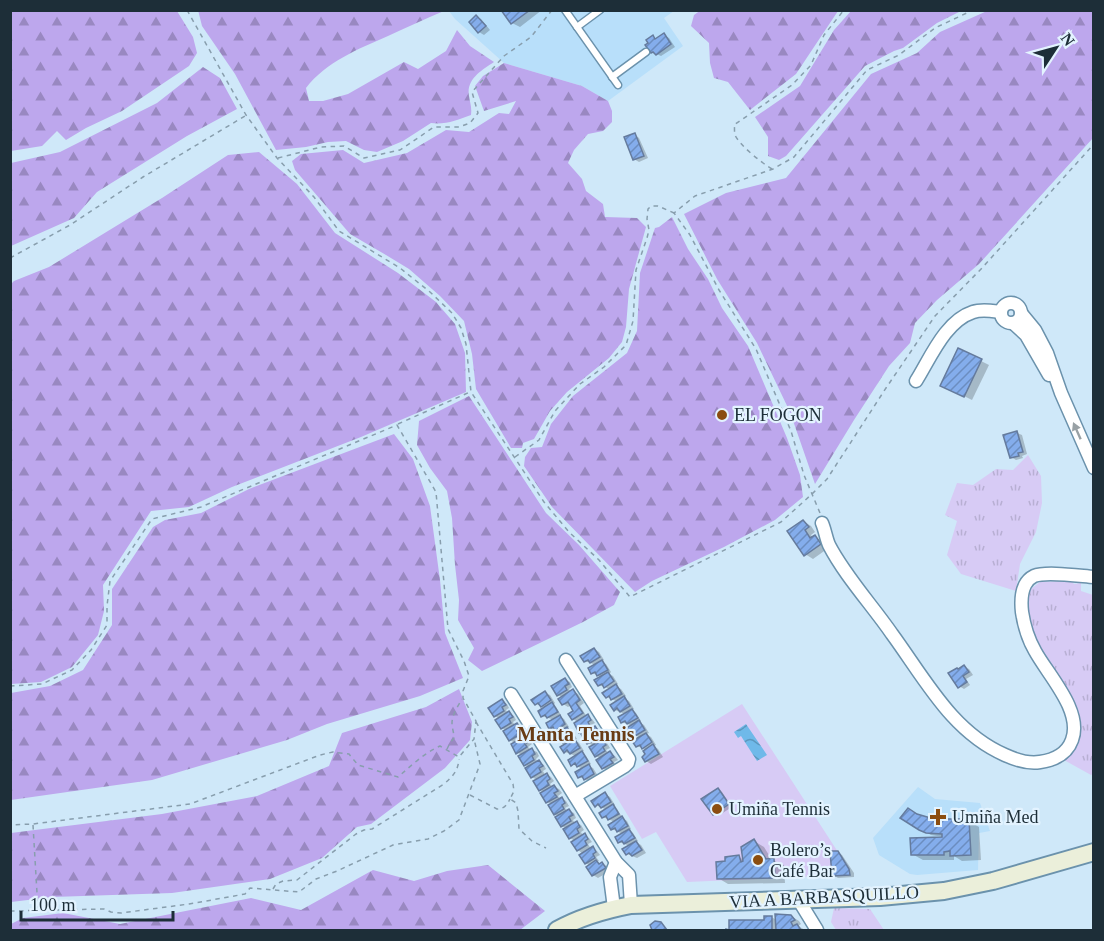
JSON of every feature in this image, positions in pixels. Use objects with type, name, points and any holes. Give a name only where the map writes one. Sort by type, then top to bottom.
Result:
[{"type":"main road","name":"VIA A BARBASQUILLO","points":[[557,930],[576,921],[622,907],[880,897],[944,891],[993,881],[1092,851]]},
{"type":"street","points":[[916,381],[951,326],[972,312],[982,310],[1001,312],[1007,304],[1013,304],[1018,307],[1017,318],[1033,338],[1061,393],[1094,468]]},
{"type":"street","points":[[822,523],[828,543],[840,563],[939,701],[961,726],[983,745],[1017,760],[1034,763],[1061,756],[1073,739],[1074,726],[1072,713],[1034,649],[1023,623],[1021,604],[1023,588],[1033,576],[1042,574],[1094,577]]},
{"type":"street","points":[[566,660],[629,759],[625,766],[574,796]]},
{"type":"street","points":[[511,694],[616,862],[629,875],[622,907]]},
{"type":"street","points":[[616,862],[610,877],[622,907]]},
{"type":"street","points":[[798,899],[817,930]]},
{"type":"lane","points":[[565,10],[618,85]]},
{"type":"lane","points":[[577,27],[600,10]]},
{"type":"lane","points":[[612,77],[646,52]]},
{"type":"path","points":[[187,10],[246,116],[278,158],[314,197],[339,231],[400,268],[452,312],[461,328],[466,344],[471,392],[550,510],[569,532],[599,560],[630,597],[781,522],[813,494]]},
{"type":"path","points":[[278,158],[321,147],[344,146],[364,158],[400,150],[434,128],[459,127],[470,123],[478,112],[472,92],[504,56],[531,37],[552,10]]},
{"type":"path","points":[[773,170],[761,163],[735,135],[735,124],[792,85],[811,65],[824,35],[844,10]]},
{"type":"path","points":[[674,213],[695,196],[773,170],[794,157],[867,70],[899,55],[935,28],[973,10]]},
{"type":"path","points":[[10,258],[70,225],[142,177],[246,116]]},
{"type":"path","points":[[514,457],[539,440],[555,411],[580,384],[604,367],[626,345],[633,321],[636,270],[649,230],[648,209],[651,206],[658,206],[674,213],[690,236],[719,290],[756,349],[791,430],[804,475],[818,507]]},
{"type":"path","points":[[10,686],[42,684],[72,670],[91,650],[107,625],[110,581],[152,519],[201,507],[471,392]]},
{"type":"path","points":[[397,425],[436,492],[448,629],[469,676],[464,698],[513,784],[514,791],[508,804],[502,810],[469,795]]},
{"type":"path","points":[[447,750],[454,738],[451,725],[454,715],[464,698]]},
{"type":"path","points":[[10,911],[104,909],[111,912],[132,912],[245,894],[250,888],[299,892],[316,879],[393,845],[428,838],[444,831],[459,820],[480,764],[474,739],[476,721]]},
{"type":"path","points":[[272,889],[283,881],[297,880],[356,834],[372,829],[444,784],[458,769],[459,757],[474,739]]},
{"type":"path","points":[[10,825],[190,804],[333,752],[349,754],[358,765],[398,777],[440,746],[459,757]]},
{"type":"path","points":[[510,799],[516,803],[519,811],[519,829],[531,841],[546,848]]},
{"type":"path","points":[[33,824],[38,911]]},
{"type":"shaded area","points":[[449,11],[674,11],[664,18],[683,46],[608,101],[582,86],[504,63]]},
{"type":"shaded area","name":"Umiña Med","points":[[918,787],[935,799],[980,803],[990,831],[979,833],[978,870],[910,874],[879,855],[873,838]]},
{"type":"green space","points":[[11,10],[177,11],[193,37],[197,53],[189,66],[122,111],[66,140],[57,131],[42,146],[11,151]]},
{"type":"green space","points":[[198,10],[444,11],[343,57],[323,71],[306,88],[309,101],[323,101],[348,94],[404,62],[418,69],[446,51],[457,30],[470,46],[494,62],[472,80],[469,90],[471,115],[446,123],[431,123],[403,141],[377,152],[364,150],[346,141],[276,150],[235,74],[202,26]]},
{"type":"green space","points":[[701,10],[838,11],[796,74],[750,110],[728,82],[714,78],[710,63],[709,43],[691,26],[694,15]]},
{"type":"green space","points":[[851,11],[961,11],[937,23],[903,48],[865,66],[786,156],[779,160],[768,156],[768,137],[755,117],[800,86],[834,30]]},
{"type":"green space","points":[[987,11],[1093,11],[1093,138],[979,264],[937,300],[915,323],[910,343],[889,366],[815,484],[790,412],[757,343],[717,279],[684,214],[726,193],[786,178],[871,74],[917,53],[940,32]]},
{"type":"green space","points":[[504,63],[582,86],[608,101],[612,111],[612,122],[603,131],[588,134],[574,150],[568,163],[582,179],[586,191],[603,204],[605,217],[637,218],[646,227],[629,289],[626,327],[622,342],[609,358],[567,392],[550,411],[534,439],[523,443],[522,448],[511,448],[476,389],[472,354],[464,321],[409,269],[350,234],[295,170],[292,161],[301,154],[343,150],[364,163],[407,153],[446,130],[469,132],[499,113],[509,114],[516,101],[484,111],[475,86],[483,76]]},
{"type":"green space","points":[[203,67],[220,78],[237,109],[187,136],[97,192],[74,218],[11,246],[11,163],[60,152],[157,103]]},
{"type":"green space","points":[[259,152],[297,184],[335,233],[398,273],[436,302],[455,324],[465,353],[466,392],[361,437],[232,487],[189,507],[151,511],[103,585],[104,611],[98,635],[72,667],[41,682],[11,684],[11,284],[49,267],[228,155]]},
{"type":"green space","points":[[672,217],[722,308],[748,346],[787,438],[800,475],[803,497],[775,520],[652,581],[635,592],[552,507],[524,466],[525,457],[531,448],[542,447],[551,424],[573,396],[627,353],[637,331],[640,273],[655,228]]},
{"type":"green space","points":[[469,396],[546,513],[579,545],[620,592],[614,605],[482,671],[468,660],[474,648],[458,620],[459,600],[452,518],[447,491],[417,445],[419,421]]},
{"type":"green space","points":[[394,434],[413,459],[430,506],[445,633],[463,678],[420,696],[327,724],[287,740],[152,780],[11,800],[11,693],[50,686],[83,670],[112,625],[112,589],[153,527],[165,520],[201,513],[249,489]]},
{"type":"green space","points":[[1028,455],[1041,476],[1042,503],[1036,532],[1020,564],[1016,591],[961,574],[947,555],[957,521],[945,515],[957,483],[973,485],[996,469],[1013,470]]},
{"type":"green space","points":[[1070,579],[1074,584],[1081,583],[1081,591],[1094,597],[1094,773],[1091,775],[1064,760],[1077,737],[1028,623],[1027,597],[1031,589],[1040,582]]},
{"type":"green space","points":[[459,689],[472,722],[470,740],[445,768],[371,824],[357,827],[322,858],[270,879],[172,893],[53,897],[11,902],[11,833],[162,814],[257,796],[329,766],[342,733],[426,707]]},
{"type":"green space","name":"Umiña Tennis","points":[[742,704],[849,869],[850,875],[687,882],[656,832],[642,839],[610,786]]},
{"type":"green space","points":[[488,865],[545,911],[520,930],[11,930],[11,924],[23,918],[63,913],[120,924],[251,898],[301,910],[373,870],[414,881],[447,871]]},
{"type":"green space","points":[[834,908],[870,909],[884,930],[836,930],[831,922]]},
{"type":"water","points":[[746,724],[767,755],[757,761],[741,736],[738,738],[734,732]]},
{"type":"building","points":[[501,10],[530,10],[511,24]]},
{"type":"building","points":[[476,15],[486,26],[478,33],[469,22]]},
{"type":"building","points":[[664,33],[671,44],[656,55],[651,53],[645,45],[648,43],[646,40],[653,35],[655,39]]},
{"type":"building","points":[[635,133],[644,156],[633,160],[624,137]]},
{"type":"building","points":[[958,348],[982,359],[964,397],[940,386]]},
{"type":"building","points":[[1017,431],[1023,452],[1018,453],[1019,456],[1010,458],[1003,435]]},
{"type":"building","points":[[803,520],[809,527],[805,530],[810,538],[815,535],[821,544],[804,556],[787,531]]},
{"type":"building","points":[[594,648],[600,657],[590,663],[588,660],[584,662],[580,656]]},
{"type":"building","points":[[602,660],[608,670],[597,676],[595,672],[591,674],[588,668]]},
{"type":"building","points":[[964,665],[969,672],[963,676],[967,682],[958,688],[948,673]]},
{"type":"building","points":[[608,672],[614,681],[604,688],[602,684],[598,686],[594,680]]},
{"type":"building","points":[[565,678],[569,684],[565,686],[567,690],[557,696],[551,686]]},
{"type":"building","points":[[616,684],[622,694],[611,700],[609,696],[606,698],[602,693]]},
{"type":"building","points":[[573,689],[580,700],[576,703],[583,713],[572,720],[568,714],[573,711],[568,702],[562,705],[558,699]]},
{"type":"building","points":[[545,691],[551,700],[541,707],[538,703],[535,705],[531,700]]},
{"type":"building","points":[[624,696],[630,706],[620,712],[617,708],[614,711],[610,705]]},
{"type":"building","points":[[502,699],[506,705],[502,707],[504,711],[494,717],[488,708]]},
{"type":"building","points":[[552,702],[558,712],[547,718],[545,715],[541,717],[538,711]]},
{"type":"building","points":[[632,709],[638,718],[627,724],[625,721],[621,723],[618,717]]},
{"type":"building","points":[[509,711],[513,717],[509,719],[511,723],[501,729],[495,720]]},
{"type":"building","points":[[588,714],[591,720],[588,722],[590,726],[579,733],[574,723]]},
{"type":"building","points":[[560,715],[565,724],[555,731],[553,727],[549,729],[546,723]]},
{"type":"building","points":[[639,720],[645,730],[635,736],[632,732],[629,734],[625,729]]},
{"type":"building","points":[[517,723],[521,729],[517,731],[519,735],[509,741],[503,731]]},
{"type":"building","points":[[595,726],[599,732],[595,734],[598,738],[587,744],[581,734]]},
{"type":"building","points":[[567,727],[573,736],[563,743],[560,739],[557,741],[553,735]]},
{"type":"building","points":[[646,733],[652,742],[642,749],[640,745],[636,747],[632,741]]},
{"type":"building","points":[[525,736],[528,742],[525,744],[527,747],[516,754],[511,744]]},
{"type":"building","points":[[574,738],[580,748],[570,754],[567,750],[564,753],[560,747]]},
{"type":"building","points":[[603,739],[606,745],[603,747],[605,751],[595,757],[589,747]]},
{"type":"building","points":[[653,744],[659,754],[645,762],[642,757],[645,754],[643,751]]},
{"type":"building","points":[[532,748],[535,754],[532,756],[534,760],[524,766],[518,756]]},
{"type":"building","points":[[582,751],[588,761],[577,767],[575,763],[571,766],[568,760]]},
{"type":"building","points":[[610,751],[614,757],[610,759],[613,763],[602,769],[596,760]]},
{"type":"building","points":[[539,760],[543,766],[539,768],[541,772],[531,778],[525,768]]},
{"type":"building","points":[[589,764],[594,774],[584,780],[582,776],[578,778],[575,772]]},
{"type":"building","points":[[547,773],[550,779],[547,781],[549,785],[539,791],[533,781]]},
{"type":"building","points":[[554,785],[558,791],[554,793],[557,797],[546,803],[540,793]]},
{"type":"building","points":[[718,788],[729,804],[713,815],[701,799]]},
{"type":"building","points":[[605,792],[611,802],[601,808],[598,804],[595,807],[591,801]]},
{"type":"building","points":[[562,797],[565,803],[562,805],[564,809],[554,815],[548,805]]},
{"type":"building","points":[[613,804],[619,814],[608,820],[606,816],[602,818],[599,813]]},
{"type":"building","points":[[908,808],[917,814],[934,819],[969,819],[971,855],[950,856],[950,851],[944,852],[944,855],[911,855],[910,838],[942,837],[942,834],[926,833],[900,818]]},
{"type":"building","points":[[569,809],[573,815],[569,817],[571,821],[561,827],[555,817]]},
{"type":"building","points":[[622,816],[628,826],[617,832],[615,828],[611,830],[608,825]]},
{"type":"building","points":[[577,821],[580,827],[577,829],[579,833],[569,839],[563,829]]},
{"type":"building","points":[[629,829],[635,838],[624,844],[622,841],[618,843],[615,837]]},
{"type":"building","points":[[585,833],[588,839],[585,841],[587,845],[577,851],[571,842]]},
{"type":"building","name":"Bolero’s Café Bar","points":[[754,839],[766,859],[774,858],[775,878],[717,879],[716,862],[725,861],[725,857],[739,855],[741,862],[743,861],[741,847]]},
{"type":"building","points":[[636,841],[642,850],[632,856],[629,853],[626,855],[622,849]]},
{"type":"building","points":[[593,846],[596,852],[593,854],[595,858],[585,864],[579,855]]},
{"type":"building","points":[[830,851],[838,851],[850,875],[832,876]]},
{"type":"building","points":[[596,860],[599,864],[602,862],[606,868],[592,876],[586,867]]},
{"type":"building","points":[[775,914],[791,915],[795,920],[791,922],[793,926],[797,924],[801,930],[776,930]]},
{"type":"building","points":[[764,916],[772,916],[772,930],[729,930],[729,920],[764,920]]},
{"type":"building","points":[[655,921],[661,922],[667,930],[652,930],[650,925]]},
{"type":"place","name":"EL FOGON","points":[[722,415]]},
{"type":"place","name":"Umiña Tennis","points":[[717,809]]},
{"type":"place","name":"Umiña Med","points":[[938,817]]},
{"type":"place","name":"Bolero’s Café Bar","points":[[758,860]]},
{"type":"district","name":"Manta Tennis","points":[[576,734]]}]
